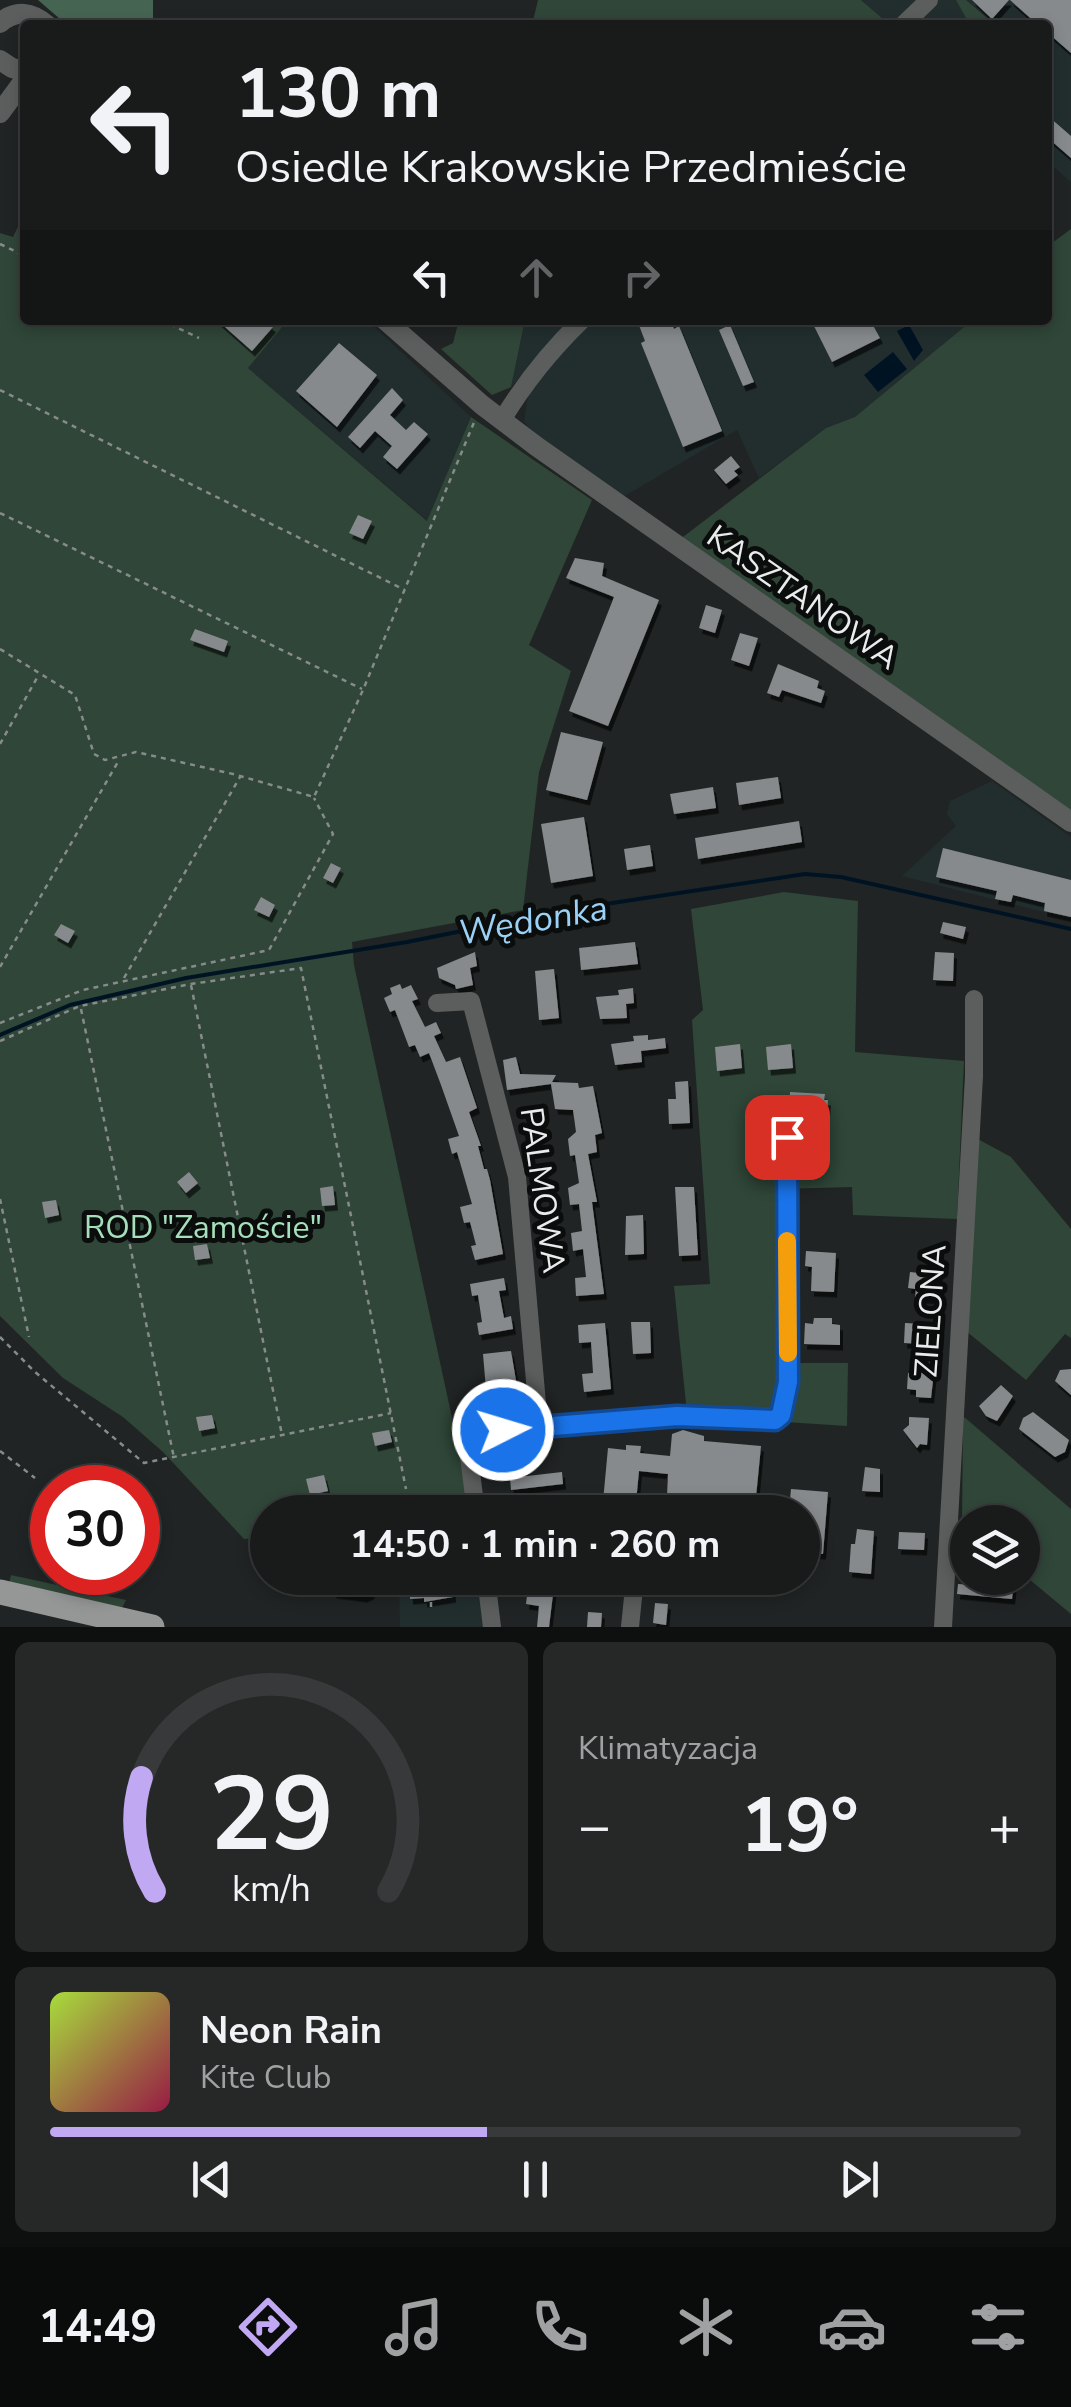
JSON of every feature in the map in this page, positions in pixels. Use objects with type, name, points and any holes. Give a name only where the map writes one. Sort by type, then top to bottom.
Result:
[{"type":"main road","points":[[0,1592],[152,1627]]},
{"type":"street","points":[[18,0],[42,20]]},
{"type":"street","points":[[908,20],[929,0]]},
{"type":"street","points":[[0,22],[16,13],[40,20]]},
{"type":"street","points":[[0,113],[20,86]]},
{"type":"street","name":"KASZTANOWA","points":[[391,325],[502,420],[1071,822]]},
{"type":"street","points":[[502,420],[522,385],[577,325]]},
{"type":"street","name":"ZIELONA","points":[[943,1627],[974,1076],[974,999]]},
{"type":"street","name":"PALMOWA","points":[[437,1003],[471,1001],[499,1099],[517,1177],[539,1426]]},
{"type":"street","points":[[474,1495],[466,1433],[677,1416],[775,1420],[781,1415],[788,1382],[787,1137]]},
{"type":"street","points":[[488,1595],[492,1627]]},
{"type":"street","points":[[630,1627],[634,1595]]},
{"type":"path","points":[[172,325],[199,338]]},
{"type":"path","points":[[0,390],[406,590]]},
{"type":"path","points":[[314,796],[364,690],[482,405]]},
{"type":"path","points":[[0,513],[364,690]]},
{"type":"path","points":[[0,649],[75,695],[94,754],[105,760],[136,752],[314,796],[332,834],[269,950],[123,979],[83,990],[0,1023]]},
{"type":"path","points":[[0,744],[39,675]]},
{"type":"path","points":[[0,967],[120,759]]},
{"type":"path","points":[[123,979],[240,776]]},
{"type":"path","points":[[0,1041],[80,1006],[301,968],[406,1490]]},
{"type":"path","points":[[191,984],[282,1436]]},
{"type":"path","points":[[80,1006],[174,1458]]},
{"type":"path","points":[[0,1199],[29,1337]]},
{"type":"path","points":[[0,1337],[35,1372],[144,1463],[392,1412]]},
{"type":"path","points":[[0,1451],[30,1474]]},
{"type":"path","points":[[431,1602],[431,1612]]},
{"type":"shaded area","points":[[861,0],[1071,0],[1071,182],[1052,165],[1052,20],[884,20]]},
{"type":"shaded area","points":[[284,325],[372,325],[471,417],[428,521],[248,368]]},
{"type":"shaded area","points":[[524,325],[566,325],[511,387]]},
{"type":"shaded area","points":[[585,325],[968,325],[855,417],[826,428],[759,478],[737,430],[621,498],[533,435],[524,421],[529,391],[568,340]]},
{"type":"shaded area","points":[[992,781],[1071,837],[1071,919],[902,876],[956,826],[947,814],[950,801]]},
{"type":"shaded area","points":[[399,1595],[482,1595],[485,1627],[400,1627]]},
{"type":"green space","points":[[38,0],[153,0],[153,20],[61,20]]},
{"type":"green space","points":[[538,0],[861,0],[884,20],[533,20]]},
{"type":"green space","points":[[956,0],[966,0],[989,20],[967,20]]},
{"type":"green space","name":"ROD \"Zamoście\"","points":[[20,222],[20,325],[284,325],[248,368],[427,521],[471,417],[592,500],[529,645],[571,671],[539,772],[523,910],[352,942],[469,1495],[250,1495],[250,1538],[244,1539],[163,1452],[123,1417],[63,1378],[0,1316],[0,233],[13,237]]},
{"type":"green space","points":[[1071,229],[1071,810],[679,540],[826,428],[855,417],[967,325],[1052,325],[1052,243]]},
{"type":"green space","points":[[458,325],[524,325],[511,387],[492,395],[441,349],[453,343]]},
{"type":"green space","points":[[784,892],[858,901],[855,1052],[964,1061],[957,1219],[853,1215],[852,1187],[781,1189],[782,1291],[775,1302],[784,1340],[780,1404],[773,1411],[686,1404],[674,1286],[710,1284],[692,1020],[703,1010],[691,909]]},
{"type":"green space","points":[[976,1138],[1011,1157],[1071,1229],[1071,1338],[1065,1334],[1026,1380],[966,1331]]},
{"type":"green space","points":[[794,1363],[848,1363],[847,1426],[785,1422]]},
{"type":"green space","points":[[963,1416],[1071,1509],[1071,1614],[1040,1588],[1040,1505],[962,1505]]},
{"type":"green space","points":[[11,1575],[30,1579],[30,1588],[9,1584]]},
{"type":"green space","points":[[61,1595],[103,1595],[126,1600],[122,1608]]},
{"type":"water","points":[[909,325],[923,350],[914,361],[897,331]]},
{"type":"water","points":[[893,352],[907,369],[878,392],[864,375]]},
{"type":"building","points":[[972,0],[1009,0],[992,19]]},
{"type":"building","points":[[1010,0],[1071,0],[1071,53],[1052,36],[1052,20],[1032,20]]},
{"type":"building","points":[[1052,119],[1071,136],[1071,158],[1052,141]]},
{"type":"building","points":[[223,325],[273,327],[252,351]]},
{"type":"building","points":[[639,325],[673,325],[674,329],[679,326],[722,431],[683,447],[641,343],[645,341]]},
{"type":"building","points":[[730,325],[754,382],[743,386],[719,330]]},
{"type":"building","points":[[814,325],[873,325],[880,338],[832,362]]},
{"type":"building","points":[[339,343],[377,375],[337,427],[296,391]]},
{"type":"building","points":[[392,388],[403,400],[390,415],[406,430],[414,422],[428,434],[397,469],[383,457],[392,446],[375,431],[360,448],[348,437]]},
{"type":"building","points":[[731,456],[740,467],[734,471],[738,475],[726,484],[714,470]]},
{"type":"building","points":[[358,515],[372,521],[363,539],[349,533]]},
{"type":"building","points":[[575,558],[604,563],[602,576],[659,600],[608,726],[569,711],[614,597],[566,578]]},
{"type":"building","points":[[706,605],[722,610],[715,633],[699,628]]},
{"type":"building","points":[[195,629],[228,641],[224,652],[190,640]]},
{"type":"building","points":[[740,633],[758,638],[749,666],[731,660]]},
{"type":"building","points":[[778,664],[819,681],[817,688],[825,691],[821,703],[782,690],[779,697],[767,693]]},
{"type":"building","points":[[561,732],[603,742],[587,800],[546,790]]},
{"type":"building","points":[[778,777],[781,798],[739,805],[736,783]]},
{"type":"building","points":[[713,787],[716,808],[674,814],[670,794]]},
{"type":"building","points":[[584,817],[593,876],[551,883],[541,824]]},
{"type":"building","points":[[799,821],[802,842],[698,859],[695,838]]},
{"type":"building","points":[[650,845],[653,866],[627,870],[624,849]]},
{"type":"building","points":[[943,848],[1071,880],[1071,917],[1044,911],[1045,903],[1013,895],[1011,902],[995,899],[997,891],[936,877]]},
{"type":"building","points":[[331,863],[341,868],[333,883],[323,878]]},
{"type":"building","points":[[261,897],[275,905],[269,917],[254,910]]},
{"type":"building","points":[[943,922],[966,927],[963,939],[940,933]]},
{"type":"building","points":[[61,924],[75,931],[68,943],[54,935]]},
{"type":"building","points":[[635,942],[638,964],[581,970],[579,948]]},
{"type":"building","points":[[475,952],[477,966],[470,968],[473,985],[456,989],[439,978],[437,968]]},
{"type":"building","points":[[935,952],[954,953],[953,981],[933,980]]},
{"type":"building","points":[[554,969],[559,1018],[539,1020],[535,971]]},
{"type":"building","points":[[400,984],[402,989],[411,985],[418,999],[412,1001],[425,1027],[436,1022],[441,1033],[434,1036],[446,1062],[460,1057],[477,1108],[469,1112],[490,1180],[503,1254],[475,1260],[470,1222],[464,1223],[460,1207],[472,1204],[457,1152],[452,1154],[448,1139],[459,1136],[429,1053],[420,1057],[415,1045],[409,1047],[395,1010],[390,1012],[384,998],[392,994],[390,988]]},
{"type":"building","points":[[633,988],[634,1003],[626,1004],[627,1018],[600,1019],[596,997],[619,995],[618,990]]},
{"type":"building","points":[[648,1035],[648,1040],[665,1038],[666,1048],[641,1051],[642,1062],[615,1065],[611,1044]]},
{"type":"building","points":[[740,1044],[742,1068],[717,1071],[715,1047]]},
{"type":"building","points":[[791,1044],[793,1068],[768,1070],[766,1047]]},
{"type":"building","points":[[516,1057],[520,1074],[556,1075],[552,1082],[578,1083],[579,1088],[593,1086],[602,1133],[595,1135],[597,1152],[588,1154],[597,1202],[592,1202],[604,1294],[576,1296],[575,1278],[586,1277],[583,1249],[573,1251],[571,1233],[582,1231],[579,1204],[570,1205],[568,1188],[579,1183],[568,1139],[576,1132],[573,1110],[555,1109],[551,1084],[507,1090],[503,1060]]},
{"type":"building","points":[[688,1081],[690,1123],[669,1124],[668,1099],[676,1099],[675,1082]]},
{"type":"building","points":[[790,1092],[825,1094],[827,1113],[807,1113],[806,1120],[789,1119]]},
{"type":"building","points":[[189,1172],[198,1183],[186,1193],[177,1182]]},
{"type":"building","points":[[333,1186],[335,1205],[322,1206],[320,1188]]},
{"type":"building","points":[[675,1187],[694,1187],[698,1255],[679,1256]]},
{"type":"building","points":[[56,1200],[59,1215],[45,1218],[42,1202]]},
{"type":"building","points":[[643,1215],[644,1254],[625,1255],[626,1216]]},
{"type":"building","points":[[207,1244],[210,1258],[195,1260],[193,1246]]},
{"type":"building","points":[[806,1251],[836,1253],[834,1292],[811,1291],[812,1267],[805,1266]]},
{"type":"building","points":[[928,1268],[940,1269],[938,1299],[915,1298],[916,1289],[908,1288],[910,1272],[928,1274]]},
{"type":"building","points":[[504,1278],[506,1290],[499,1291],[504,1318],[511,1316],[513,1329],[479,1335],[477,1323],[482,1322],[478,1295],[472,1296],[470,1284]]},
{"type":"building","points":[[814,1318],[832,1318],[832,1324],[840,1325],[840,1345],[804,1344],[805,1323],[813,1324]]},
{"type":"building","points":[[631,1322],[650,1322],[651,1353],[633,1354]]},
{"type":"building","points":[[605,1323],[611,1389],[584,1392],[582,1374],[593,1373],[591,1342],[579,1343],[578,1325]]},
{"type":"building","points":[[905,1323],[923,1324],[923,1331],[927,1331],[925,1344],[904,1343]]},
{"type":"building","points":[[511,1351],[520,1404],[488,1413],[483,1354]]},
{"type":"building","points":[[919,1362],[935,1363],[931,1398],[916,1397],[916,1390],[907,1389],[908,1373],[918,1374]]},
{"type":"building","points":[[1071,1369],[1071,1395],[1055,1381],[1060,1370]]},
{"type":"building","points":[[1001,1385],[1013,1396],[997,1421],[986,1416],[979,1406]]},
{"type":"building","points":[[1033,1412],[1069,1440],[1065,1452],[1055,1457],[1019,1429],[1023,1418]]},
{"type":"building","points":[[212,1415],[215,1428],[199,1431],[196,1417]]},
{"type":"building","points":[[909,1417],[929,1418],[927,1445],[917,1448],[903,1430],[909,1425]]},
{"type":"building","points":[[389,1430],[392,1442],[375,1446],[372,1433]]},
{"type":"building","points":[[683,1430],[704,1436],[704,1441],[761,1446],[756,1495],[667,1495],[668,1474],[639,1471],[637,1495],[604,1495],[608,1448],[626,1450],[626,1445],[641,1446],[640,1453],[670,1456],[672,1434]]},
{"type":"building","points":[[865,1467],[880,1469],[880,1492],[862,1491]]},
{"type":"building","points":[[562,1472],[563,1484],[511,1490],[510,1478]]},
{"type":"building","points":[[324,1475],[328,1491],[310,1495],[306,1479]]},
{"type":"building","points":[[791,1489],[828,1492],[823,1554],[820,1495],[790,1495]]},
{"type":"building","points":[[857,1529],[874,1531],[871,1574],[849,1572],[851,1544],[855,1544]]},
{"type":"building","points":[[899,1532],[925,1533],[924,1550],[898,1549]]},
{"type":"building","points":[[410,1595],[453,1595],[424,1602],[424,1598],[410,1599]]},
{"type":"building","points":[[527,1595],[553,1595],[549,1627],[537,1627],[539,1606],[526,1604]]},
{"type":"building","points":[[968,1595],[1012,1595],[1012,1599]]},
{"type":"building","points":[[655,1603],[668,1604],[666,1625],[653,1623]]},
{"type":"building","points":[[588,1612],[602,1613],[601,1627],[587,1627]]},
{"type":"waterway","name":"Wędonka","points":[[0,1035],[70,1005],[186,978],[407,942],[572,909],[805,874],[841,877],[1071,929]]},
{"type":"slow traffic","points":[[787,1241],[788,1353]]},
{"type":"route","points":[[503,1430],[677,1416],[775,1420],[781,1415],[788,1382],[787,1137]]}]
